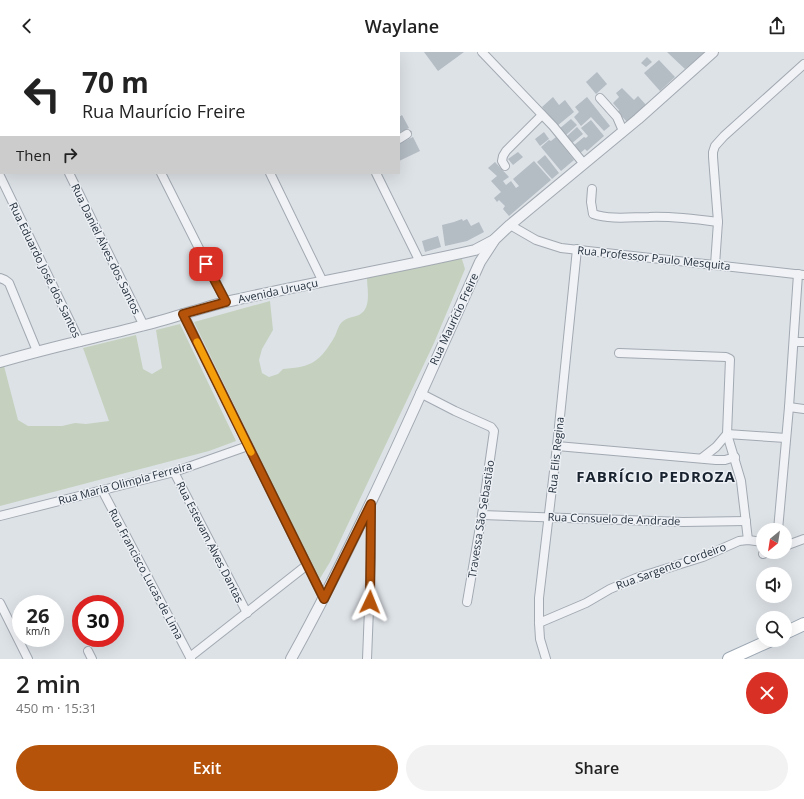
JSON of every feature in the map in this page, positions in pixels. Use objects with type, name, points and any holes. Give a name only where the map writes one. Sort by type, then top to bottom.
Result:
[{"type":"main road","points":[[792,630],[804,624]]},
{"type":"main road","points":[[729,659],[756,647]]},
{"type":"street","points":[[482,52],[542,115],[584,164]]},
{"type":"street","name":"Rua Maurício Freire","points":[[292,659],[324,599],[371,504],[480,262],[495,239],[623,131],[713,52]]},
{"type":"street","points":[[715,265],[718,222],[713,157],[715,146],[724,136],[804,64]]},
{"type":"street","points":[[600,98],[617,117],[623,131]]},
{"type":"street","points":[[505,166],[502,161],[506,151],[542,115]]},
{"type":"street","points":[[400,138],[407,134]]},
{"type":"street","name":"Rua Daniel Alves dos Santos","points":[[69,174],[144,326]]},
{"type":"street","points":[[162,174],[226,302]]},
{"type":"street","points":[[270,174],[323,282]]},
{"type":"street","points":[[376,174],[420,262]]},
{"type":"street","name":"Rua Eduardo José dos Santos","points":[[0,176],[80,342]]},
{"type":"street","points":[[592,189],[591,202],[593,214],[603,217],[684,218],[718,222]]},
{"type":"street","name":"Rua Professor Paulo Mesquita","points":[[510,225],[536,240],[561,248],[801,275]]},
{"type":"street","name":"Avenida Uruaçu","points":[[0,362],[38,351],[144,326],[226,302],[475,250],[495,239]]},
{"type":"street","name":"Rua Elis Regina","points":[[546,659],[540,640],[539,623],[542,566],[557,446],[576,249]]},
{"type":"street","points":[[466,252],[472,255],[475,261],[476,271]]},
{"type":"street","points":[[779,523],[801,275]]},
{"type":"street","points":[[0,278],[8,283],[38,351]]},
{"type":"street","points":[[183,314],[324,599]]},
{"type":"street","points":[[794,342],[804,342]]},
{"type":"street","points":[[619,353],[729,358],[727,434],[741,481],[748,540]]},
{"type":"street","name":"Travessa São Sebastião","points":[[420,393],[492,428],[494,431],[468,602]]},
{"type":"street","points":[[789,408],[804,409]]},
{"type":"street","points":[[702,458],[716,447],[727,434]]},
{"type":"street","points":[[727,434],[786,438]]},
{"type":"street","name":"Rua Maria Olimpia Ferreira","points":[[0,516],[174,472],[248,446]]},
{"type":"street","points":[[557,446],[724,460],[735,457]]},
{"type":"street","name":"Rua Estevam Alves Dantas","points":[[174,472],[247,613]]},
{"type":"street","name":"Rua Francisco Lucas de Lima","points":[[102,490],[191,658]]},
{"type":"street","points":[[367,659],[371,558],[371,504]]},
{"type":"street","name":"Rua Consuelo de Andrade","points":[[482,515],[683,522],[746,521]]},
{"type":"street","points":[[792,543],[804,538]]},
{"type":"street","name":"Rua Sargento Cordeiro","points":[[539,623],[586,603],[610,589],[636,578],[703,558],[734,544],[748,540],[756,541]]},
{"type":"street","points":[[191,658],[307,565]]},
{"type":"street","points":[[0,603],[28,659]]},
{"type":"green space","points":[[461,256],[465,269],[434,343],[330,562],[319,580],[194,322],[270,301],[273,330],[262,349],[259,360],[262,373],[269,377],[278,374],[283,369],[308,365],[314,362],[325,352],[342,322],[359,315],[366,308],[368,298],[367,278]]},
{"type":"green space","points":[[180,324],[236,441],[209,451],[0,506],[0,367],[4,366],[18,420],[28,426],[62,426],[75,423],[86,424],[109,421],[83,348],[136,335],[143,369],[152,374],[162,368],[156,330]]},
{"type":"building","points":[[424,52],[464,52],[438,71]]},
{"type":"building","points":[[667,52],[705,52],[685,69]]},
{"type":"building","points":[[647,57],[652,62],[646,67],[641,63]]},
{"type":"building","points":[[659,60],[675,77],[660,91],[644,73]]},
{"type":"building","points":[[597,72],[607,84],[596,94],[586,82]]},
{"type":"building","points":[[622,88],[634,100],[638,96],[646,105],[627,122],[618,112],[619,110],[613,103],[619,97],[616,93]]},
{"type":"building","points":[[553,97],[559,105],[565,100],[574,112],[557,126],[542,107]]},
{"type":"building","points":[[587,97],[610,126],[604,131],[591,117],[581,126],[574,117],[579,112],[575,107]]},
{"type":"building","points":[[402,115],[409,128],[400,132],[400,116]]},
{"type":"building","points":[[571,119],[577,125],[565,136],[559,129]]},
{"type":"building","points":[[591,120],[604,136],[587,151],[585,149],[579,154],[573,146],[584,137],[586,138],[588,136],[581,128]]},
{"type":"building","points":[[577,127],[583,134],[571,144],[566,137]]},
{"type":"building","points":[[544,132],[549,139],[540,146],[535,139]]},
{"type":"building","points":[[413,137],[420,151],[400,161],[400,144]]},
{"type":"building","points":[[556,137],[574,160],[561,171],[541,147],[549,140],[551,141]]},
{"type":"building","points":[[518,152],[523,157],[513,165],[508,159]]},
{"type":"building","points":[[545,155],[559,173],[552,179],[537,162]]},
{"type":"building","points":[[534,161],[551,180],[509,216],[503,209],[505,206],[499,200],[497,202],[494,198],[501,192],[491,181],[497,176],[488,168],[495,162],[509,177],[503,181],[506,185],[511,181],[516,188],[519,186],[513,179]]},
{"type":"building","points":[[462,219],[463,221],[467,219],[471,226],[479,222],[484,232],[467,241],[445,246],[442,225]]},
{"type":"building","points":[[438,236],[441,247],[425,252],[422,241]]},
{"type":"slow traffic","points":[[197,342],[251,452]]},
{"type":"district","name":"FABRÍCIO PEDROZA","points":[[656,477]]},
{"type":"route","points":[[206,264],[226,302],[183,314],[324,599],[371,504],[370,602]]}]
